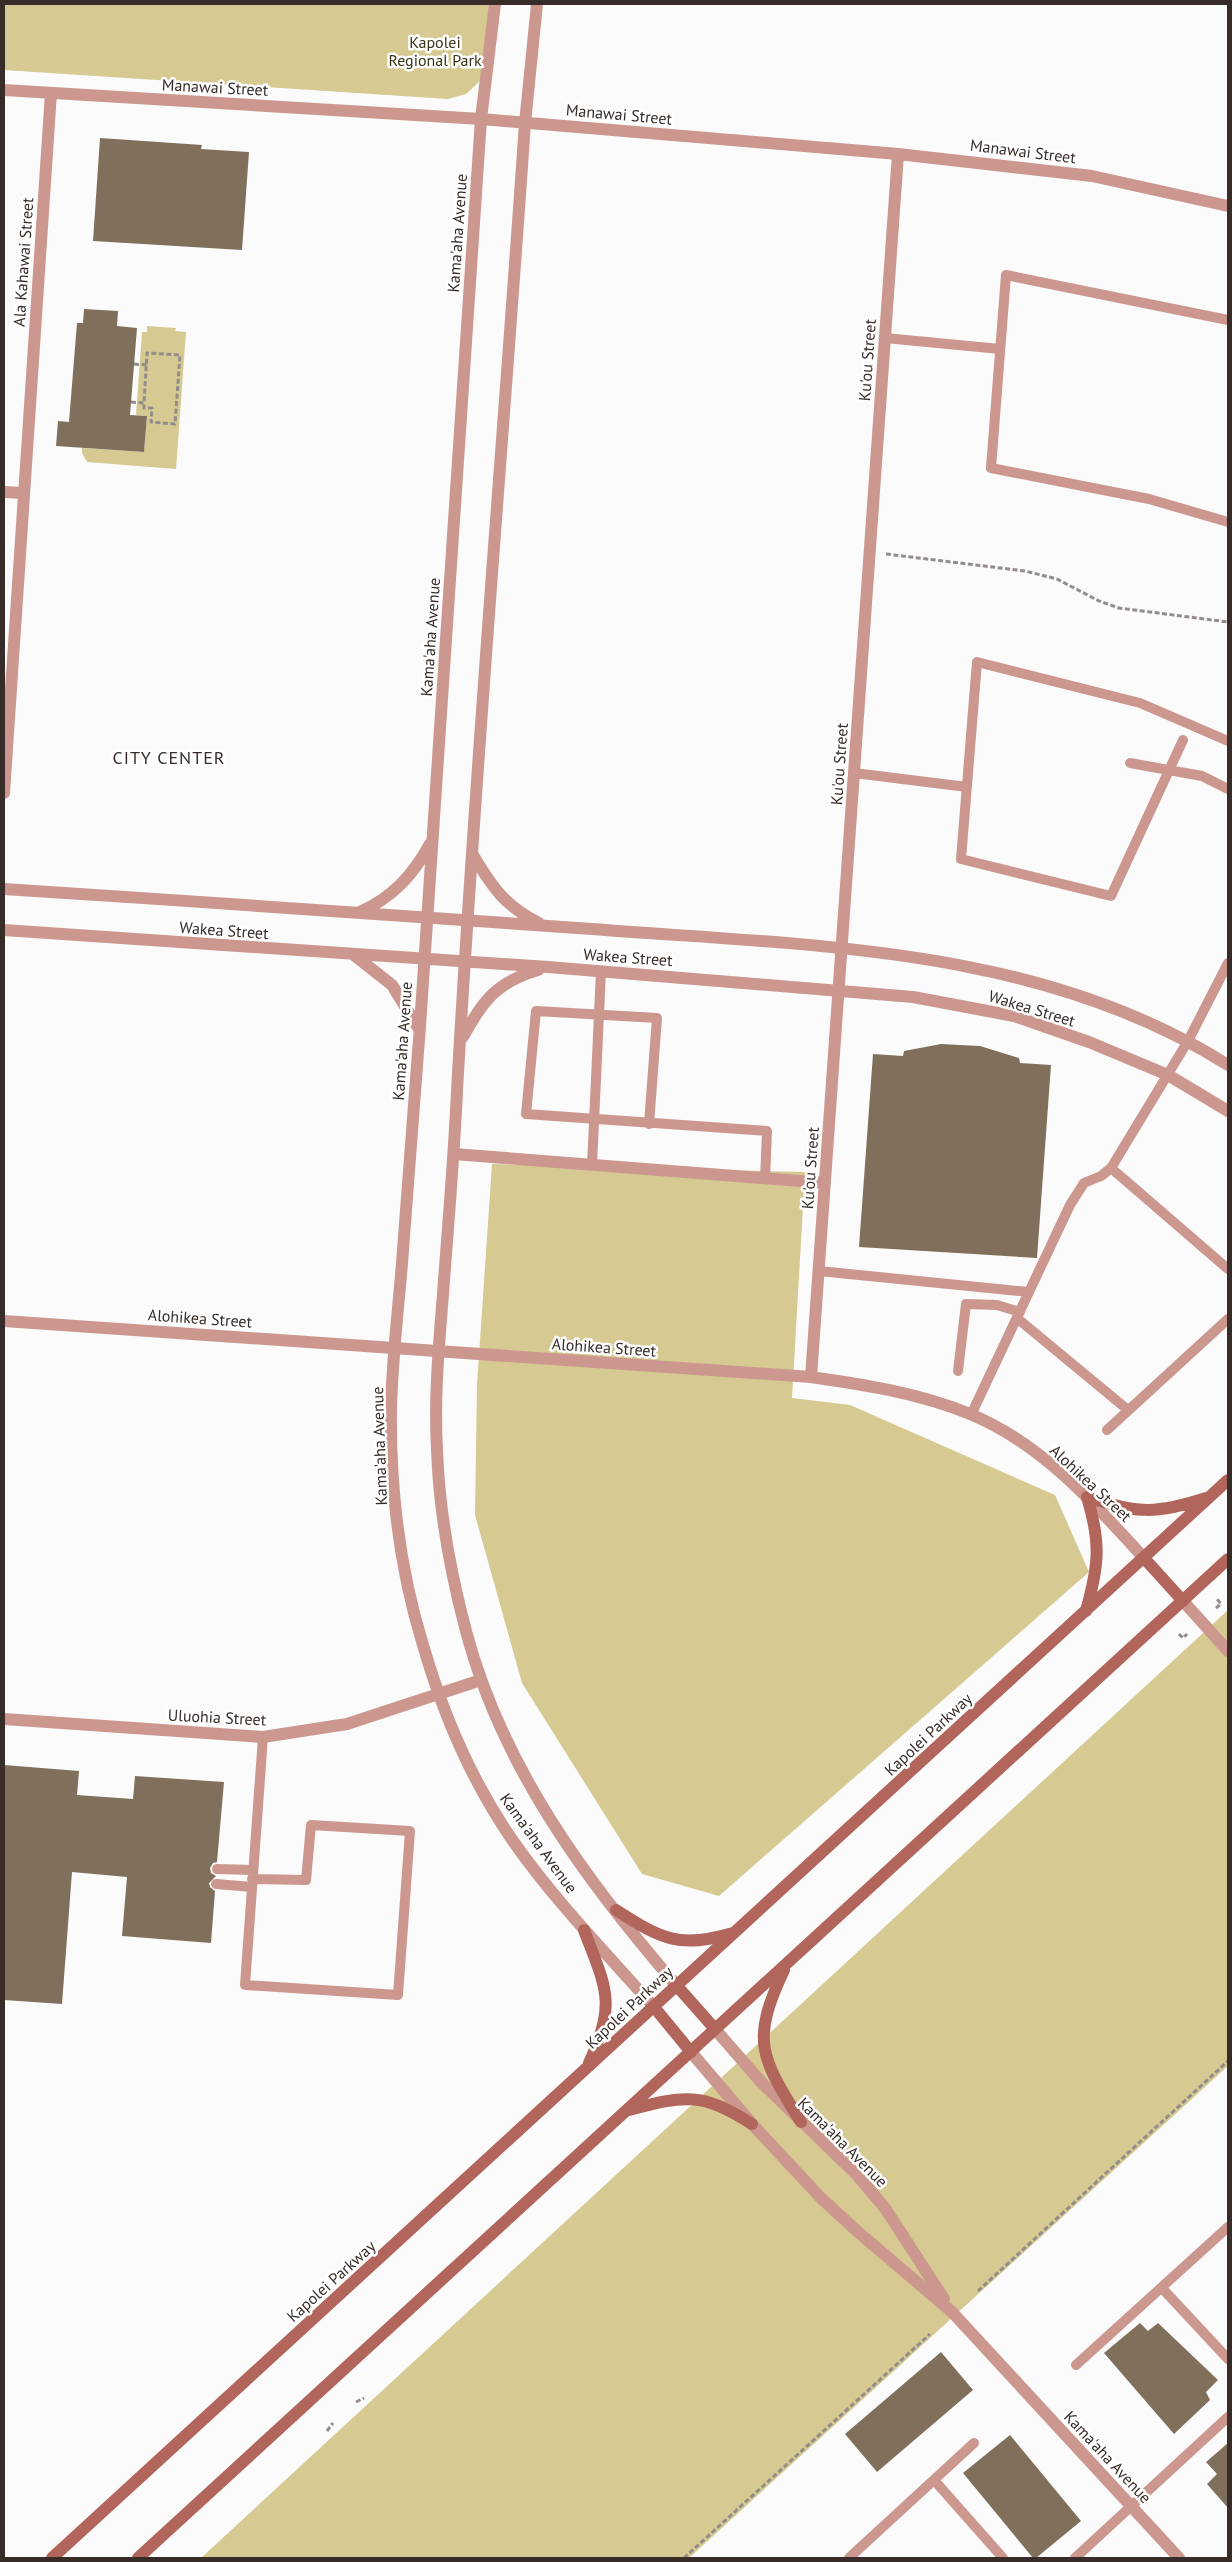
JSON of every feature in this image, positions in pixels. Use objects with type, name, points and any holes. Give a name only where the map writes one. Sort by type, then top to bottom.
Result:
[{"type":"main road","name":"Kapolei Parkway","points":[[52,2558],[1228,1480]]},
{"type":"main road","points":[[1087,1497],[1146,1512],[1178,1507],[1210,1497]]},
{"type":"main road","points":[[1086,1611],[1094,1582],[1098,1556],[1096,1528],[1087,1497]]},
{"type":"main road","points":[[1144,1558],[1182,1601]]},
{"type":"main road","points":[[138,2558],[1228,1559]]},
{"type":"main road","points":[[616,1910],[650,1931],[670,1939],[704,1940],[736,1932]]},
{"type":"main road","points":[[584,1930],[603,1979],[607,1998],[606,2018],[601,2037],[586,2070]]},
{"type":"main road","points":[[786,1964],[770,2000],[764,2022],[762,2040],[767,2059],[778,2085],[801,2122]]},
{"type":"main road","points":[[677,1986],[715,2030]]},
{"type":"main road","points":[[654,2007],[691,2052]]},
{"type":"main road","points":[[627,2111],[664,2100],[697,2098],[731,2110],[752,2124]]},
{"type":"street","name":"Kama'aha Avenue","points":[[495,4],[481,119],[420,1029],[395,1348],[392,1452],[400,1542],[410,1595],[439,1695],[462,1752],[486,1798],[513,1840],[584,1930],[654,2007]]},
{"type":"street","name":"Kama'aha Avenue","points":[[537,4],[525,123],[473,855],[439,1352],[436,1447],[446,1542],[466,1634],[481,1680],[505,1737],[547,1816],[579,1864],[677,1986]]},
{"type":"street","name":"Manawai Street","points":[[4,90],[481,119],[898,154],[1092,176],[1228,206]]},
{"type":"street","name":"Ala Kahawai Street","points":[[4,793],[51,93]]},
{"type":"street","name":"Ku'ou Street","points":[[811,1378],[898,154]]},
{"type":"street","points":[[4,492],[23,493]]},
{"type":"street","points":[[359,913],[377,905],[399,888],[417,867],[432,840]]},
{"type":"street","points":[[473,855],[500,897],[518,913],[543,926]]},
{"type":"street","name":"Wakea Street","points":[[4,889],[543,926],[842,949],[972,966],[1024,978],[1125,1011],[1188,1042],[1228,1065]]},
{"type":"street","name":"Wakea Street","points":[[4,930],[354,956],[548,967],[913,997],[1014,1016],[1088,1042],[1168,1076],[1228,1111]]},
{"type":"street","points":[[354,956],[392,985],[420,1029]]},
{"type":"street","points":[[460,1041],[475,1014],[494,992],[515,977],[548,967]]},
{"type":"street","points":[[454,1154],[825,1183]]},
{"type":"street","name":"Alohikea Street","points":[[4,1321],[811,1378],[905,1392],[971,1415],[1031,1449],[1087,1497],[1144,1558]]},
{"type":"street","points":[[1182,1601],[1228,1651]]},
{"type":"street","name":"Uluohia Street","points":[[4,1719],[263,1737],[347,1724],[481,1680]]},
{"type":"street","name":"Kama'aha Avenue","points":[[715,2030],[761,2082],[857,2174],[885,2208],[952,2312]]},
{"type":"street","name":"Kama'aha Avenue","points":[[691,2052],[752,2124],[821,2198],[952,2312],[1179,2558]]},
{"type":"lane","points":[[1228,320],[1006,275],[991,468],[1149,499],[1228,522]]},
{"type":"lane","points":[[885,338],[1000,349]]},
{"type":"lane","points":[[1183,740],[1111,896],[961,859],[977,662],[1140,702],[1228,741]]},
{"type":"lane","points":[[1130,763],[1202,776],[1228,789]]},
{"type":"lane","points":[[854,773],[967,786]]},
{"type":"lane","points":[[971,1415],[1070,1205],[1084,1183],[1101,1176],[1111,1168],[1188,1042],[1228,963]]},
{"type":"lane","points":[[592,1165],[601,971]]},
{"type":"lane","points":[[649,1124],[656,1018],[536,1011],[526,1114],[649,1124],[767,1131],[765,1179]]},
{"type":"lane","points":[[1111,1168],[1228,1269]]},
{"type":"lane","points":[[819,1271],[1029,1292]]},
{"type":"lane","points":[[958,1371],[966,1304],[997,1305],[1018,1315],[1128,1410]]},
{"type":"lane","points":[[1108,1430],[1228,1319]]},
{"type":"lane","points":[[216,1884],[252,1879],[306,1880],[310,1825],[410,1831],[398,1995],[245,1985],[252,1879],[263,1737]]},
{"type":"lane","points":[[217,1869],[252,1879]]},
{"type":"lane","points":[[1076,2365],[1228,2228]]},
{"type":"lane","points":[[1162,2288],[1228,2360]]},
{"type":"lane","points":[[1075,2558],[1228,2417]]},
{"type":"lane","points":[[849,2558],[974,2443]]},
{"type":"lane","points":[[934,2480],[1003,2558]]},
{"type":"path","points":[[147,353],[180,355],[175,424],[151,422],[152,408],[144,408],[144,403],[147,353]]},
{"type":"path","points":[[134,364],[147,365]]},
{"type":"path","points":[[131,402],[144,403]]},
{"type":"path","points":[[870,552],[1025,571],[1057,579],[1099,601],[1119,608],[1228,622]]},
{"type":"path","points":[[1216,1608],[1222,1604],[1217,1599]]},
{"type":"path","points":[[1179,1634],[1183,1640],[1188,1634]]},
{"type":"path","points":[[978,2291],[1228,2062]]},
{"type":"path","points":[[684,2558],[930,2334]]},
{"type":"path","points":[[356,2402],[364,2398]]},
{"type":"path","points":[[327,2431],[333,2423]]},
{"type":"green space","name":"Kapolei Regional Park","points":[[4,4],[493,4],[481,80],[466,94],[448,99],[4,70]]},
{"type":"green space","points":[[147,326],[176,328],[175,331],[186,332],[176,469],[87,462],[82,453],[82,448],[144,452],[147,416],[136,415],[142,332],[147,332]]},
{"type":"green space","points":[[492,1164],[805,1172],[792,1398],[850,1405],[1055,1495],[1089,1572],[719,1896],[642,1874],[522,1683],[475,1515],[477,1385]]},
{"type":"green space","points":[[1228,1610],[1228,2066],[689,2558],[201,2558]]},
{"type":"building","points":[[100,138],[202,145],[201,149],[249,152],[242,250],[93,241]]},
{"type":"building","points":[[84,309],[118,311],[117,326],[137,328],[130,415],[147,416],[144,452],[56,446],[58,421],[69,422],[77,323],[83,323]]},
{"type":"building","points":[[941,1044],[980,1046],[1019,1058],[1020,1063],[1051,1065],[1037,1258],[859,1247],[873,1054],[903,1056],[904,1051]]},
{"type":"building","points":[[4,1765],[79,1771],[77,1795],[133,1799],[135,1776],[224,1782],[217,1862],[213,1863],[210,1868],[211,1873],[216,1876],[209,1883],[210,1887],[215,1891],[211,1943],[122,1936],[127,1877],[72,1872],[62,2004],[4,2000]]},
{"type":"building","points":[[1140,2323],[1148,2331],[1158,2323],[1218,2380],[1206,2392],[1210,2400],[1174,2434],[1104,2353]]},
{"type":"building","points":[[941,2352],[973,2390],[877,2472],[845,2434]]},
{"type":"building","points":[[1010,2435],[1081,2521],[1036,2558],[1033,2558],[963,2473]]},
{"type":"building","points":[[1228,2443],[1228,2508],[1207,2484],[1217,2474],[1206,2462]]},
{"type":"district","name":"CITY CENTER","points":[[169,757]]}]
